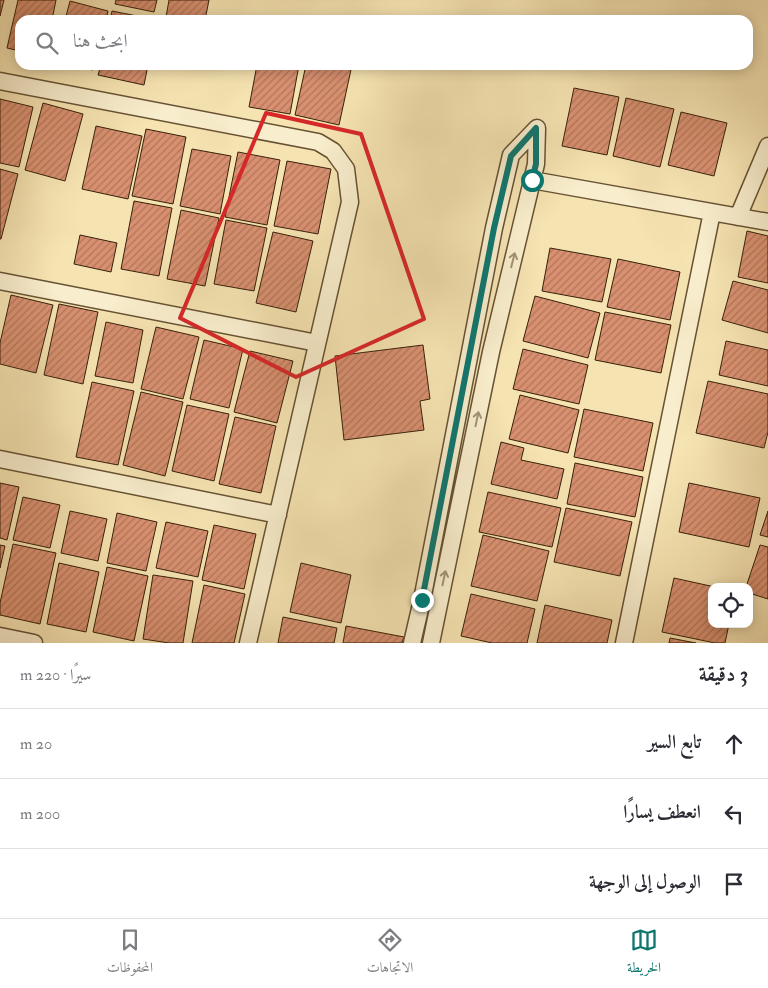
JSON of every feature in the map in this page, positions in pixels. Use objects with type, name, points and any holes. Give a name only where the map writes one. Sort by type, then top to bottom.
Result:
[{"type":"street","points":[[0,81],[318,142],[333,151],[346,169],[350,202],[248,643]]},
{"type":"street","points":[[412,643],[426,580],[494,228],[511,156],[536,128],[536,164],[491,352],[431,643]]},
{"type":"street","points":[[738,217],[768,146]]},
{"type":"street","points":[[532,180],[768,222]]},
{"type":"street","points":[[624,643],[712,212]]},
{"type":"street","points":[[0,281],[317,344]]},
{"type":"street","points":[[0,459],[278,516]]},
{"type":"street","points":[[0,636],[34,643]]},
{"type":"highlighted area","points":[[266,113],[361,134],[424,319],[296,377],[180,318]]},
{"type":"building","points":[[0,0],[4,0],[0,16]]},
{"type":"building","points":[[18,0],[56,0],[53,15],[15,15],[15,50],[7,48]]},
{"type":"building","points":[[116,0],[157,0],[154,12],[115,4]]},
{"type":"building","points":[[169,0],[209,0],[206,15],[166,15]]},
{"type":"building","points":[[70,1],[108,11],[107,15],[66,15]]},
{"type":"building","points":[[112,11],[132,15],[111,15]]},
{"type":"building","points":[[100,70],[147,70],[144,85],[98,75]]},
{"type":"building","points":[[256,70],[298,70],[290,114],[249,107]]},
{"type":"building","points":[[305,70],[351,70],[339,125],[295,115]]},
{"type":"building","points":[[574,88],[619,97],[607,155],[562,146]]},
{"type":"building","points":[[626,98],[674,109],[660,167],[613,156]]},
{"type":"building","points":[[0,99],[33,107],[19,167],[0,163]]},
{"type":"building","points":[[43,103],[83,114],[65,181],[25,170]]},
{"type":"building","points":[[681,112],[727,123],[714,176],[668,165]]},
{"type":"building","points":[[96,126],[142,136],[128,199],[82,189]]},
{"type":"building","points":[[146,129],[186,137],[173,204],[132,196]]},
{"type":"building","points":[[192,149],[231,156],[220,214],[180,206]]},
{"type":"building","points":[[238,152],[280,160],[267,225],[225,217]]},
{"type":"building","points":[[287,161],[331,169],[318,234],[274,226]]},
{"type":"building","points":[[0,169],[18,174],[1,239],[0,239]]},
{"type":"building","points":[[134,201],[172,208],[159,276],[121,269]]},
{"type":"building","points":[[181,210],[219,218],[205,286],[167,279]]},
{"type":"building","points":[[226,220],[267,228],[254,291],[214,284]]},
{"type":"building","points":[[747,231],[768,236],[768,283],[738,277]]},
{"type":"building","points":[[273,232],[313,241],[296,312],[256,303]]},
{"type":"building","points":[[80,235],[117,243],[111,272],[74,264]]},
{"type":"building","points":[[550,248],[611,259],[602,302],[542,291]]},
{"type":"building","points":[[618,259],[680,272],[670,320],[607,307]]},
{"type":"building","points":[[733,281],[768,290],[768,333],[722,320]]},
{"type":"building","points":[[11,295],[53,305],[36,373],[0,364],[0,343]]},
{"type":"building","points":[[535,296],[600,313],[588,358],[523,341]]},
{"type":"building","points":[[59,304],[98,312],[83,384],[44,375]]},
{"type":"building","points":[[605,312],[671,325],[661,373],[595,360]]},
{"type":"building","points":[[106,322],[143,330],[133,383],[95,376]]},
{"type":"building","points":[[156,327],[199,337],[183,399],[141,389]]},
{"type":"building","points":[[204,340],[243,349],[229,408],[190,399]]},
{"type":"building","points":[[726,341],[768,350],[768,386],[719,375]]},
{"type":"building","points":[[423,345],[430,399],[420,401],[424,430],[344,440],[335,356]]},
{"type":"building","points":[[523,349],[588,365],[579,404],[513,389]]},
{"type":"building","points":[[250,351],[293,361],[277,423],[234,412]]},
{"type":"building","points":[[708,381],[768,394],[768,432],[764,448],[696,433]]},
{"type":"building","points":[[92,382],[134,391],[118,465],[76,457]]},
{"type":"building","points":[[141,392],[183,402],[165,476],[123,465]]},
{"type":"building","points":[[520,395],[579,410],[568,453],[509,439]]},
{"type":"building","points":[[187,405],[229,414],[214,481],[172,471]]},
{"type":"building","points":[[584,409],[653,423],[643,471],[574,457]]},
{"type":"building","points":[[235,417],[276,426],[261,493],[219,484]]},
{"type":"building","points":[[501,442],[524,448],[521,460],[564,469],[557,499],[491,484]]},
{"type":"building","points":[[575,463],[643,477],[635,517],[567,504]]},
{"type":"building","points":[[0,483],[19,487],[7,540],[0,538]]},
{"type":"building","points":[[689,483],[760,498],[749,547],[679,532]]},
{"type":"building","points":[[488,492],[561,508],[552,547],[479,532]]},
{"type":"building","points":[[23,497],[60,505],[50,548],[13,540]]},
{"type":"building","points":[[566,508],[632,522],[620,576],[554,562]]},
{"type":"building","points":[[70,511],[107,519],[98,561],[61,553]]},
{"type":"building","points":[[768,511],[768,537],[760,535]]},
{"type":"building","points":[[117,513],[157,522],[146,571],[107,563]]},
{"type":"building","points":[[166,522],[208,531],[198,577],[156,568]]},
{"type":"building","points":[[214,525],[256,534],[244,589],[202,580]]},
{"type":"building","points":[[483,535],[549,551],[537,601],[471,586]]},
{"type":"building","points":[[13,544],[56,553],[40,624],[0,615],[0,603]]},
{"type":"building","points":[[0,545],[5,546],[0,568]]},
{"type":"building","points":[[760,545],[768,547],[768,599],[753,594],[753,583],[747,583]]},
{"type":"building","points":[[59,563],[99,572],[86,632],[47,624]]},
{"type":"building","points":[[301,563],[351,575],[341,623],[290,612]]},
{"type":"building","points":[[107,567],[148,576],[134,641],[93,632]]},
{"type":"building","points":[[153,575],[193,581],[183,643],[143,639]]},
{"type":"building","points":[[674,578],[708,585],[708,628],[728,628],[725,643],[715,643],[662,632]]},
{"type":"building","points":[[204,585],[245,594],[234,643],[192,643]]},
{"type":"building","points":[[471,594],[535,609],[527,643],[492,643],[461,636]]},
{"type":"building","points":[[545,605],[612,620],[607,643],[537,643]]},
{"type":"building","points":[[283,617],[337,628],[334,643],[278,643]]},
{"type":"building","points":[[346,626],[404,637],[402,643],[343,643]]},
{"type":"building","points":[[670,638],[696,643],[669,643]]},
{"type":"route","points":[[422,600],[494,228],[511,156],[536,128],[536,164],[532,180]]}]
